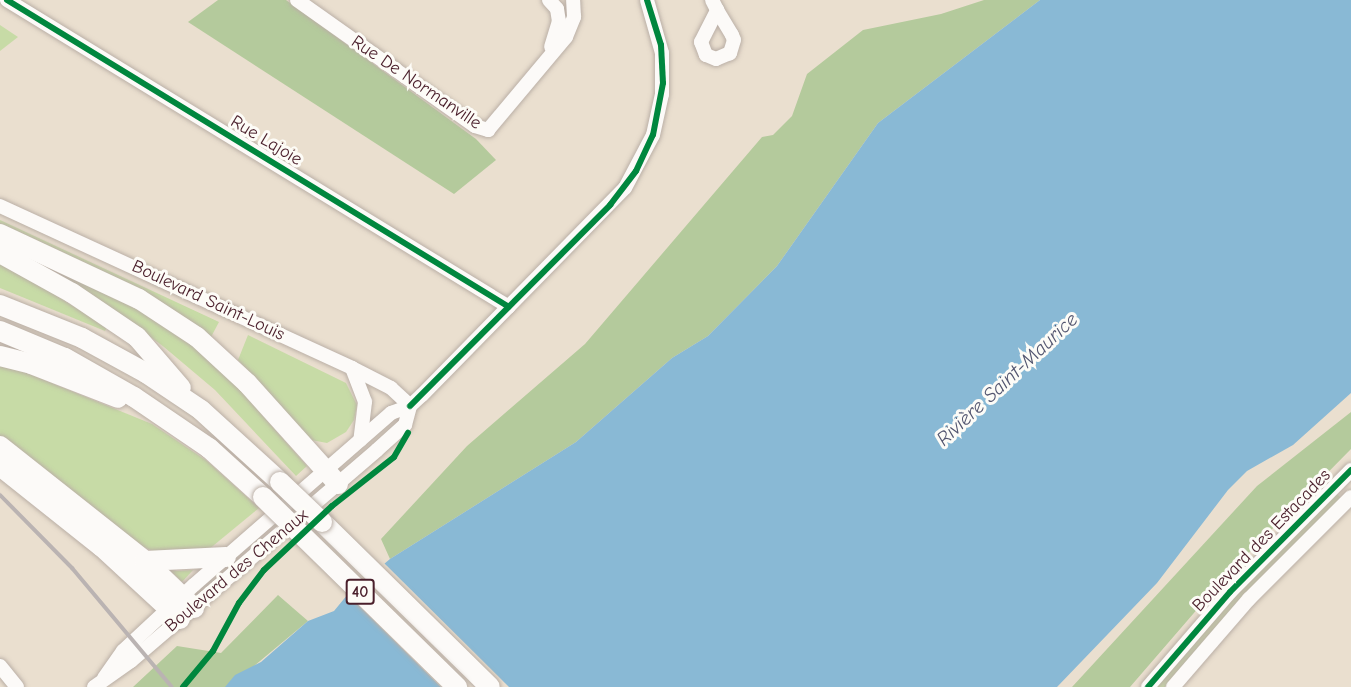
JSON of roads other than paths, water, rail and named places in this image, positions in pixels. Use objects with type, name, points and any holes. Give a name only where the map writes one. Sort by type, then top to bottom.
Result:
[{"type":"highway","points":[[0,234],[139,299],[187,329],[239,375],[332,476]]},
{"type":"highway","points":[[0,253],[72,293],[136,337],[201,410]]},
{"type":"highway","name":"40","points":[[0,305],[95,344],[201,410],[280,482],[490,687]]},
{"type":"highway","name":"40","points":[[0,331],[73,361],[165,417],[218,455],[457,687]]},
{"type":"highway","points":[[0,356],[31,363],[165,417]]},
{"type":"highway","points":[[0,446],[145,561],[182,608]]},
{"type":"highway","points":[[0,466],[182,608]]},
{"type":"highway","points":[[145,561],[226,557]]},
{"type":"street","name":"Rue Lajoie","points":[[7,0],[509,307]]},
{"type":"street","name":"Rue De Normanville","points":[[297,0],[483,130],[499,120],[546,57],[566,37],[574,17],[573,0]]},
{"type":"street","name":"Rue De Normanville","points":[[546,57],[559,18],[549,0]]},
{"type":"street","name":"Boulevard des Chenaux","points":[[99,683],[123,651],[182,608],[332,476],[360,440],[391,412],[410,406],[610,205],[632,178],[646,153],[659,114],[663,73],[659,36],[648,0]]},
{"type":"street","name":"Boulevard Saint-Louis","points":[[0,206],[352,368],[391,388],[410,406]]},
{"type":"street","points":[[352,368],[365,402],[360,440]]},
{"type":"street","name":"Boulevard des Chenaux","points":[[182,608],[226,557],[332,476],[405,425],[410,406]]},
{"type":"street","name":"Boulevard des Estacades","points":[[1148,687],[1230,592],[1348,479]]},
{"type":"street","name":"Boulevard des Estacades","points":[[1173,687],[1248,598],[1351,498]]},
{"type":"street","points":[[0,666],[17,687]]},
{"type":"water","name":"Rivière Saint-Maurice","points":[[1040,0],[1351,0],[1351,393],[1293,445],[1247,471],[1228,490],[1157,583],[1057,687],[225,687],[235,675],[261,662],[308,621],[334,611],[348,594],[390,559],[576,442],[672,358],[708,336],[777,266],[878,123]]},
{"type":"railway","points":[[0,495],[72,568],[172,687]]}]
